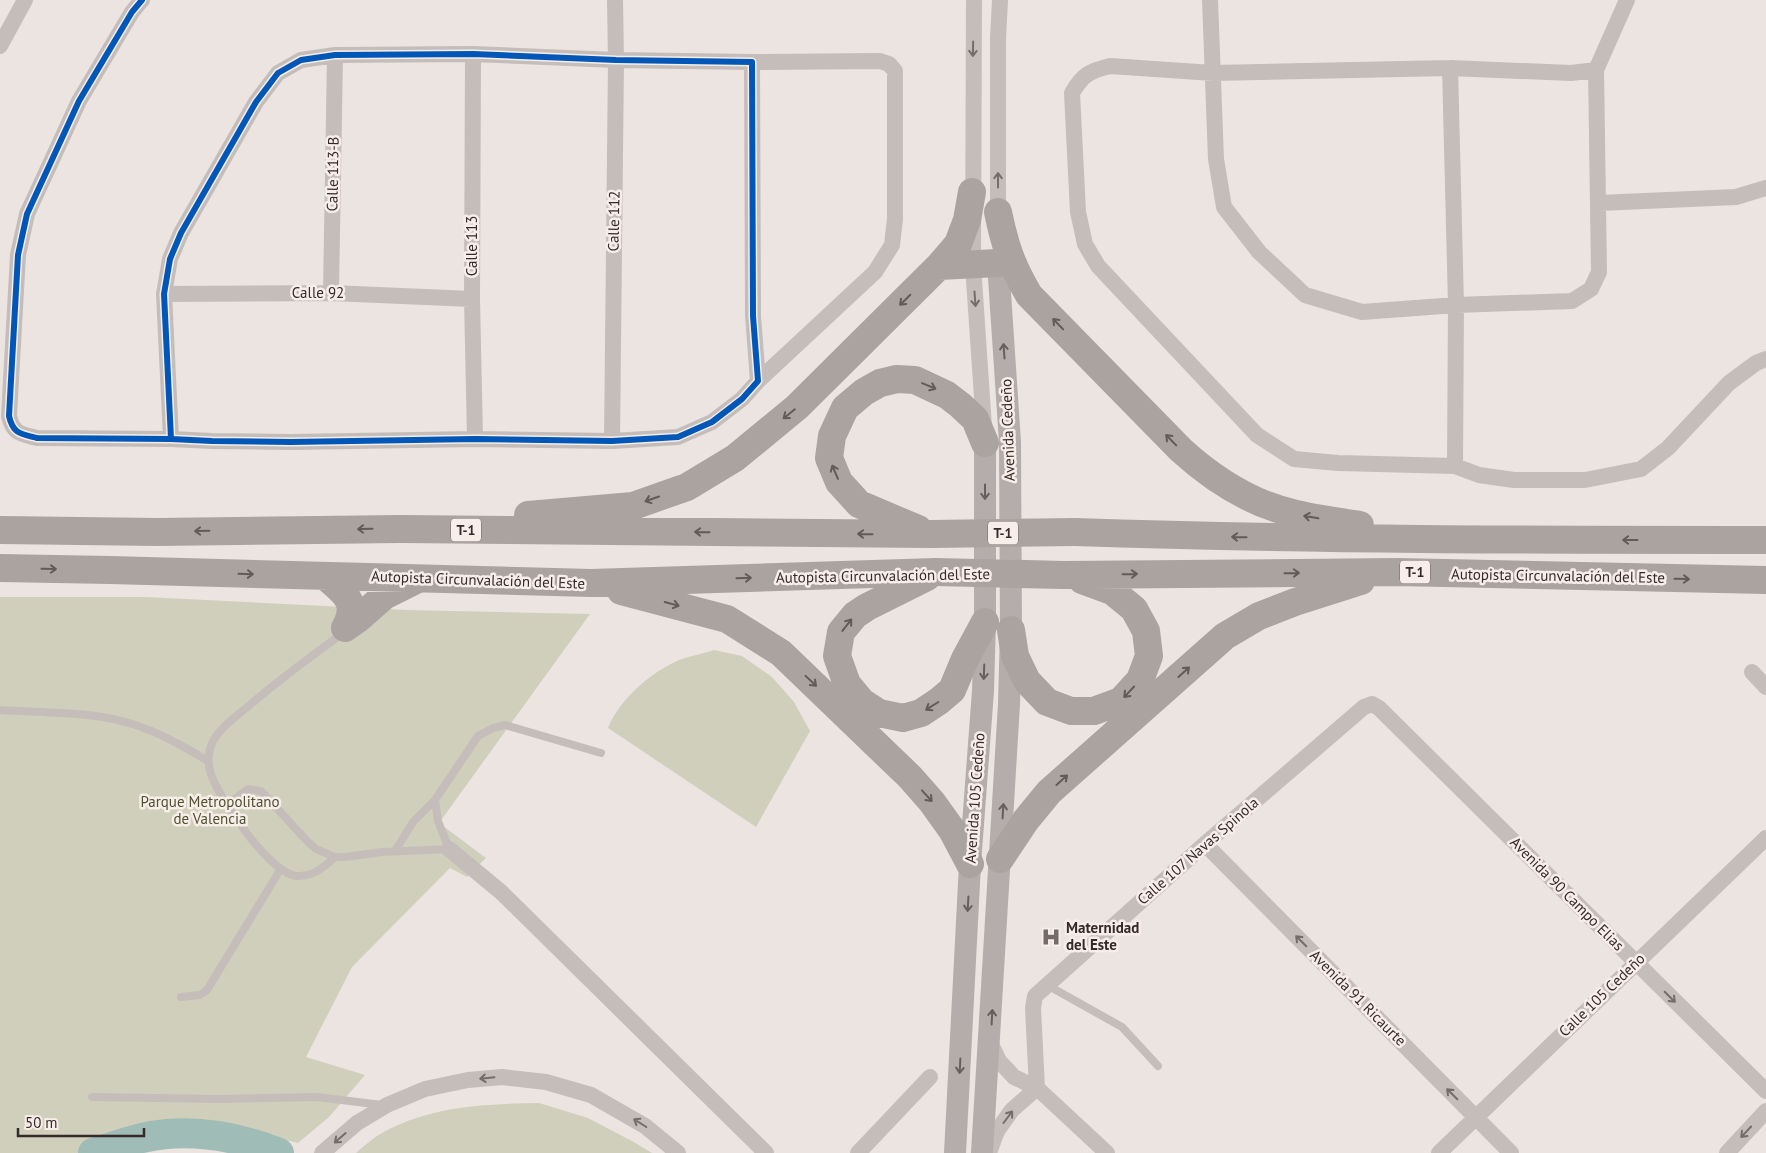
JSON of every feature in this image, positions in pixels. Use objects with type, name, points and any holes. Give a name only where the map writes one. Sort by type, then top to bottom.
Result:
[{"type":"highway","points":[[400,529],[466,520],[633,506],[687,487],[735,458],[797,408],[939,266],[958,244],[967,220],[972,192]]},
{"type":"highway","points":[[998,212],[1006,248],[1016,273],[1029,295],[1181,450],[1220,482],[1251,499],[1296,514],[1446,540]]},
{"type":"highway","points":[[939,266],[985,264]]},
{"type":"highway","points":[[931,534],[859,504],[839,482],[829,458],[832,436],[845,408],[864,392],[880,382],[897,379],[915,380],[947,395],[960,405],[975,419],[985,443]]},
{"type":"highway","name":"T-1","points":[[0,530],[158,532],[400,529],[931,534],[1075,532],[1220,537],[1446,540],[1766,540]]},
{"type":"highway","name":"Autopista Circunvalación del Este","points":[[0,568],[591,583],[936,572],[1064,575],[1398,572],[1766,580]]},
{"type":"highway","points":[[936,572],[867,607],[855,615],[842,632],[837,656],[847,684],[862,702],[879,713],[903,718],[921,712],[933,705],[952,690],[966,659],[998,626],[1016,656],[1027,681],[1047,702],[1070,711],[1094,711],[1121,701],[1140,680],[1149,656],[1146,631],[1134,609],[1112,591],[1064,575]]},
{"type":"highway","points":[[1000,859],[1026,820],[1049,792],[1225,636],[1259,616],[1295,602],[1351,584],[1398,572]]},
{"type":"highway","points":[[325,576],[344,592],[348,598],[351,610],[345,628]]},
{"type":"highway","points":[[345,628],[384,596],[418,578]]},
{"type":"highway","points":[[591,583],[727,618],[781,653],[910,777],[932,802],[952,830],[970,864]]},
{"type":"main road","name":"Avenida Cedeño","points":[[985,264],[1010,442],[998,626],[1009,704],[1000,859]]},
{"type":"main road","name":"Avenida 105 Cedeño","points":[[955,1153],[970,864],[983,691],[998,626],[985,443]]},
{"type":"main road","name":"Avenida 105 Cedeño","points":[[982,1153],[1000,859]]},
{"type":"street","points":[[0,46],[25,0]]},
{"type":"street","points":[[142,0],[132,12],[79,101],[27,214],[18,255],[9,416],[11,426],[18,434],[37,438],[291,442],[475,439],[612,441],[678,437],[712,422],[742,398],[875,272],[892,245],[895,219],[896,71],[889,64],[880,60],[752,62],[616,60],[473,54],[335,55],[301,60],[278,74],[256,102],[181,233],[170,259],[164,294],[171,439]]},
{"type":"street","name":"Calle 112","points":[[612,441],[616,60],[614,0]]},
{"type":"street","name":"Avenida Cedeño","points":[[985,264],[998,212],[998,38],[1000,0]]},
{"type":"street","points":[[998,38],[1011,0]]},
{"type":"street","points":[[1210,0],[1216,158],[1224,206],[1259,252],[1305,295],[1362,312],[1456,305],[1572,301],[1591,289],[1600,272],[1596,70],[1627,0]]},
{"type":"street","name":"Avenida Cedeño","points":[[971,4],[972,192],[985,264],[985,443]]},
{"type":"street","name":"Calle 113","points":[[473,54],[472,299],[475,439]]},
{"type":"street","name":"Calle 113-B","points":[[331,293],[335,55]]},
{"type":"street","points":[[752,62],[753,316],[758,381]]},
{"type":"street","points":[[1596,70],[1571,73],[1450,68],[1213,73],[1110,66],[1095,70],[1080,79],[1072,93],[1078,212],[1085,244],[1098,266],[1257,435],[1294,459],[1338,463],[1455,466],[1478,474],[1514,480],[1585,480],[1641,469],[1668,448],[1729,383],[1756,363],[1766,359]]},
{"type":"street","points":[[1450,68],[1456,305],[1455,466]]},
{"type":"street","points":[[1599,204],[1736,196],[1766,188]]},
{"type":"street","name":"Calle 92","points":[[164,294],[331,293],[472,299]]},
{"type":"street","points":[[1752,672],[1766,687]]},
{"type":"street","name":"Avenida 90 Campo Elias","points":[[1364,707],[1372,704],[1379,708],[1766,1091]]},
{"type":"street","name":"Calle 107 Navas Spinola","points":[[1037,1088],[1033,1008],[1035,996],[1205,844],[1364,707]]},
{"type":"street","name":"Calle 105 Cedeño","points":[[1439,1153],[1766,838]]},
{"type":"street","name":"Avenida 91 Ricaurte","points":[[1205,844],[1511,1153]]},
{"type":"street","points":[[449,849],[501,892],[766,1153]]},
{"type":"street","points":[[990,1042],[999,1061],[1014,1077],[1037,1088],[1107,1153]]},
{"type":"street","points":[[322,1153],[357,1123],[387,1105],[425,1089],[468,1080],[502,1077],[546,1082],[592,1095],[645,1126],[678,1153]]},
{"type":"street","points":[[858,1153],[930,1077]]},
{"type":"street","points":[[989,1153],[997,1131],[1012,1110],[1037,1088]]},
{"type":"street","points":[[1727,1153],[1766,1110]]},
{"type":"lane","points":[[336,857],[323,868],[310,875],[296,876],[280,870],[239,823],[227,805],[211,776],[208,761],[213,741],[232,720],[278,681],[335,639],[345,628]]},
{"type":"lane","points":[[0,710],[113,719],[144,728],[208,761]]},
{"type":"lane","points":[[395,851],[413,822],[436,800],[478,736],[493,728],[504,725],[516,727],[601,753]]},
{"type":"lane","points":[[227,805],[248,789],[261,790],[308,842],[321,852],[336,857],[345,857],[395,851],[449,849],[438,821],[436,800]]},
{"type":"lane","points":[[181,997],[200,995],[208,990],[280,870]]},
{"type":"lane","points":[[1047,985],[1122,1027],[1158,1066]]},
{"type":"lane","points":[[92,1097],[218,1099],[317,1097],[387,1105]]},
{"type":"green space","name":"Parque Metropolitano de Valencia","points":[[0,597],[146,597],[407,610],[590,614],[439,823],[486,858],[467,877],[450,868],[352,967],[306,1057],[365,1075],[329,1117],[298,1143],[278,1138],[228,1132],[179,1130],[97,1153],[0,1153]]},
{"type":"green space","points":[[714,650],[742,656],[772,677],[794,702],[810,731],[756,827],[608,728],[620,707],[636,688],[646,680],[681,659]]},
{"type":"green space","points":[[539,1103],[588,1118],[652,1153],[356,1153],[374,1138],[415,1118],[476,1106]]},
{"type":"waterway","points":[[93,1153],[130,1141],[181,1133],[224,1137],[279,1153]]},
{"type":"cycle path","points":[[142,0],[132,12],[79,101],[27,214],[18,255],[9,416],[15,430],[37,438],[291,442],[475,439],[612,441],[678,437],[712,422],[742,399],[758,381],[753,316],[752,62],[616,60],[473,54],[335,55],[301,60],[278,73],[256,102],[181,233],[170,259],[164,294],[171,439]]},
{"type":"place","name":"Maternidad del Este","points":[[1051,937]]}]
